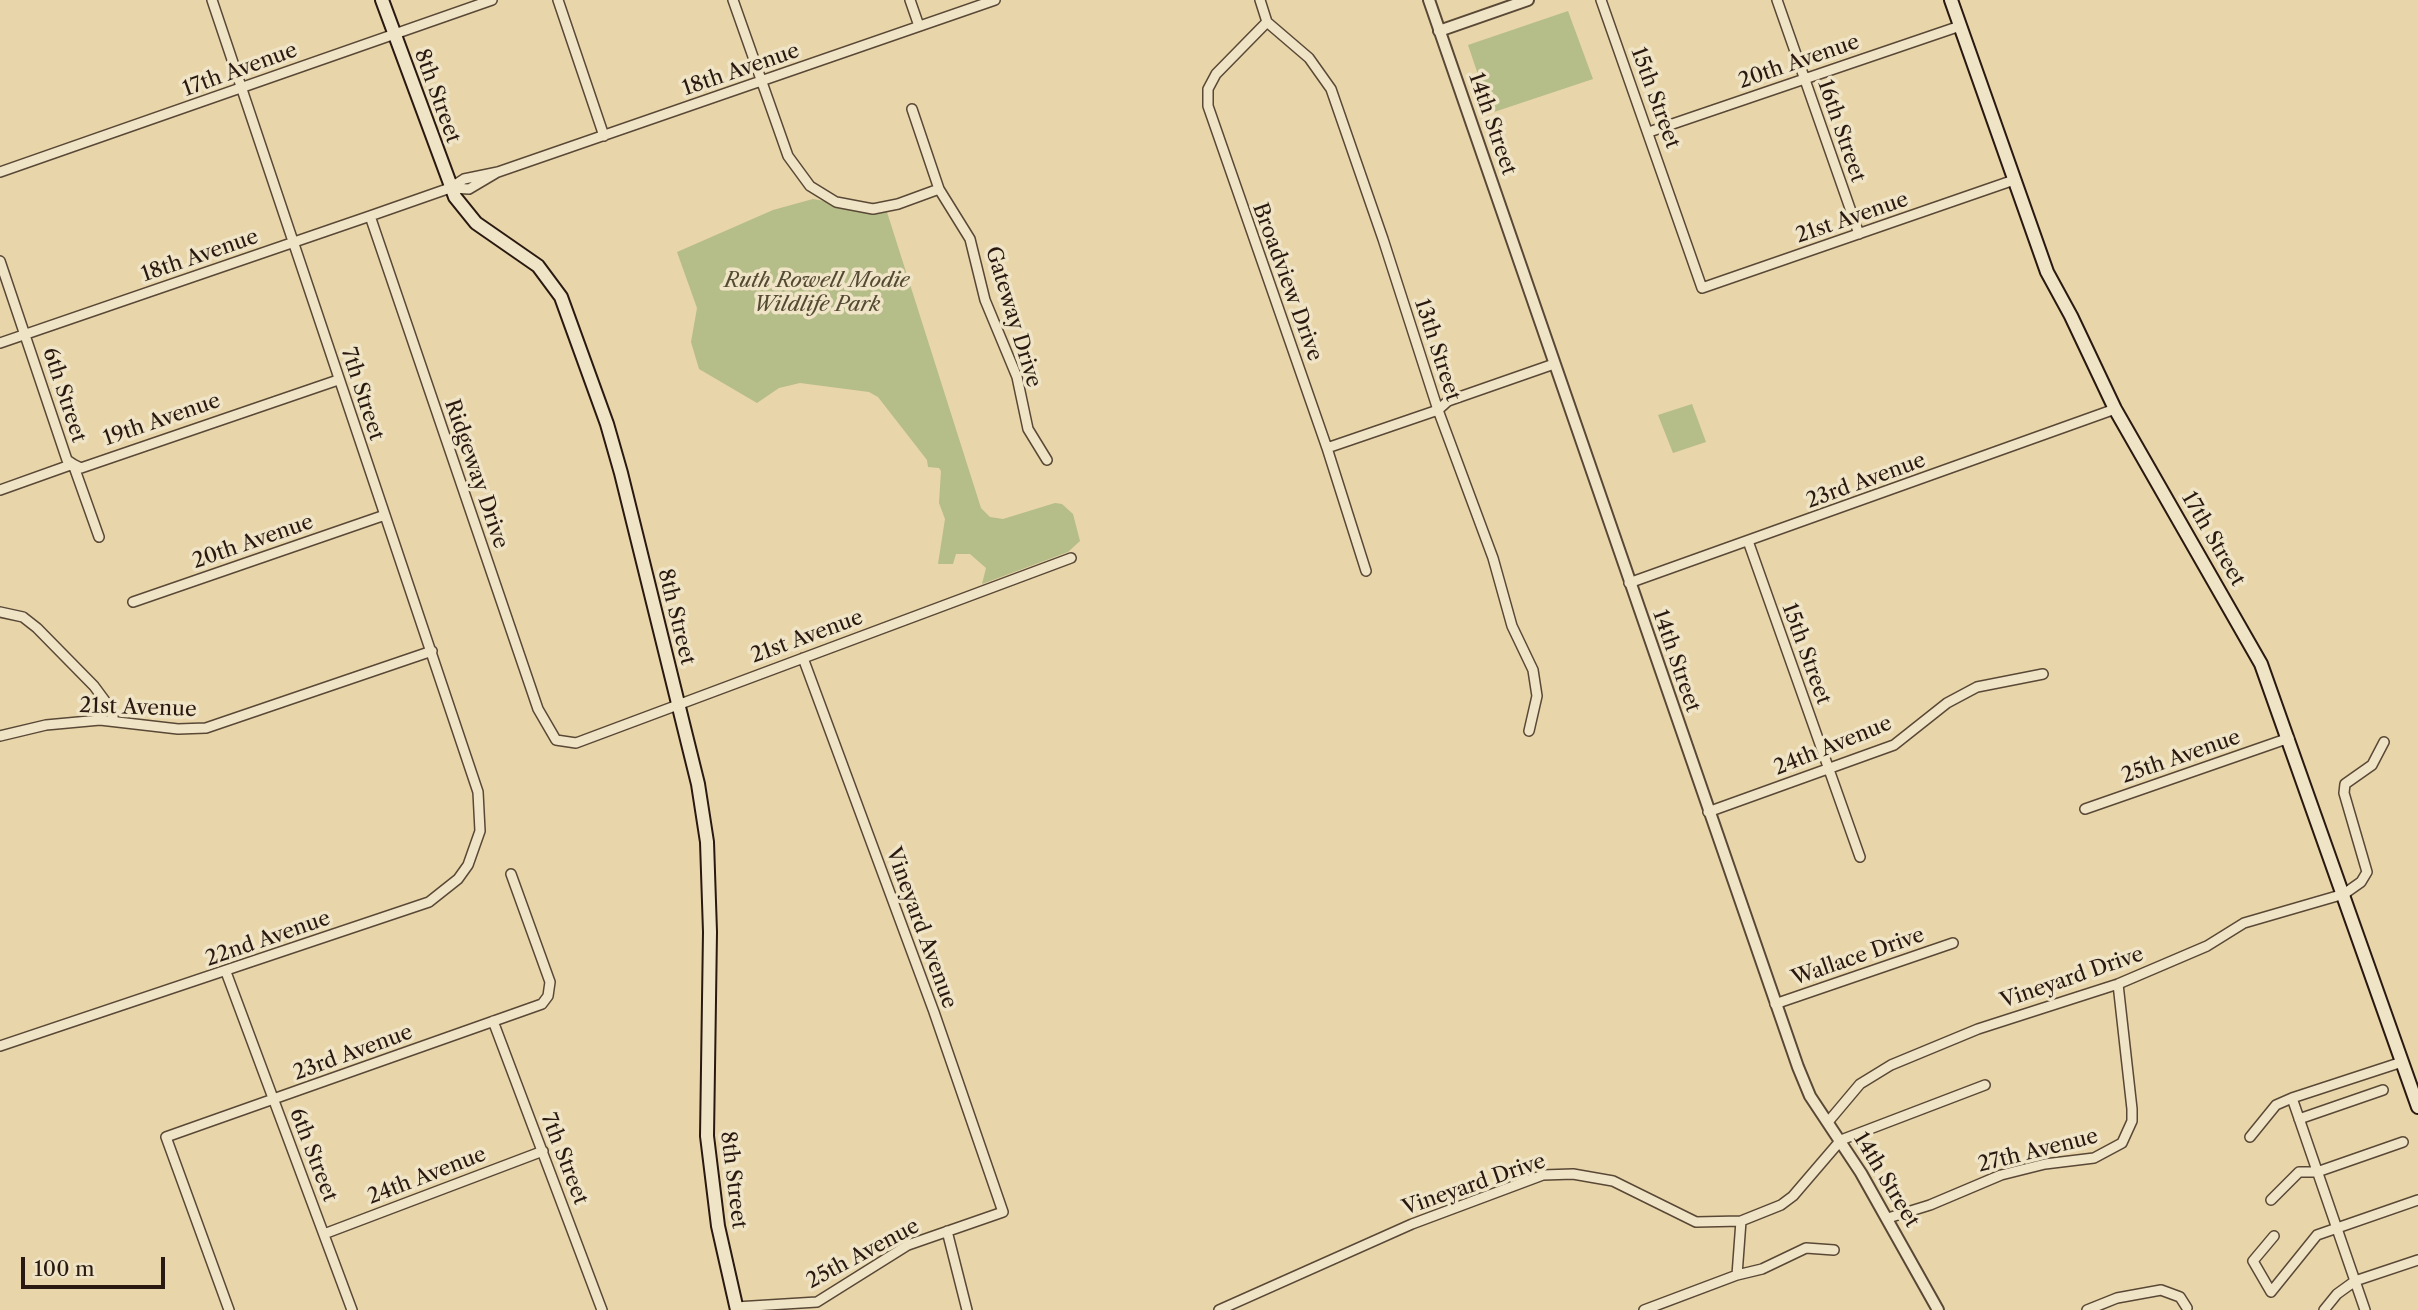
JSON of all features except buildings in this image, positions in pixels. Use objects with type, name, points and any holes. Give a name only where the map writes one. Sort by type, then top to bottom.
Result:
[{"type":"main road","name":"8th Street","points":[[382,0],[450,188],[476,223],[538,266],[567,309],[621,473],[698,784],[707,842],[710,935],[707,1136],[718,1226],[737,1308]]},
{"type":"main road","name":"17th Street","points":[[1951,0],[2047,272],[2115,409],[2261,664],[2418,1107]]},
{"type":"street","name":"7th Street","points":[[212,0],[480,798]]},
{"type":"street","name":"17th Avenue","points":[[0,172],[492,0]]},
{"type":"street","points":[[558,0],[604,136]]},
{"type":"street","points":[[733,0],[760,82],[792,163],[800,175],[822,195],[850,206],[873,209],[898,204],[939,189]]},
{"type":"street","points":[[910,0],[919,26]]},
{"type":"street","name":"18th Avenue","points":[[0,343],[450,188],[469,189],[484,183],[498,172],[995,0]]},
{"type":"street","points":[[1260,0],[1267,22]]},
{"type":"street","name":"14th Street","points":[[1429,0],[1708,812],[1810,1096],[1841,1140],[1888,1218],[1938,1310]]},
{"type":"street","points":[[1439,31],[1528,0]]},
{"type":"street","name":"15th Street","points":[[1601,0],[1702,288]]},
{"type":"street","name":"16th Street","points":[[1777,0],[1859,234]]},
{"type":"street","name":"13th Street","points":[[1267,22],[1309,58],[1331,89],[1438,410],[1493,558],[1512,626],[1533,670],[1536,696],[1530,731]]},
{"type":"street","name":"Broadview Drive","points":[[1267,22],[1216,74],[1208,89],[1208,106],[1327,448],[1366,571]]},
{"type":"street","name":"20th Avenue","points":[[1649,132],[1960,26]]},
{"type":"street","name":"Gateway Drive","points":[[912,109],[939,189],[970,239],[985,300],[1017,377],[1028,429],[1047,460]]},
{"type":"street","name":"21st Avenue","points":[[1702,288],[2014,180]]},
{"type":"street","name":"Ridgeway Drive","points":[[370,216],[538,709],[556,740]]},
{"type":"street","name":"6th Street","points":[[0,261],[67,460],[73,464],[99,537]]},
{"type":"street","points":[[1327,448],[1438,410],[1448,401],[1554,364]]},
{"type":"street","name":"19th Avenue","points":[[0,490],[73,464],[81,468],[338,380]]},
{"type":"street","name":"23rd Avenue","points":[[1629,583],[2115,409]]},
{"type":"street","name":"20th Avenue","points":[[133,602],[384,515]]},
{"type":"street","name":"15th Street","points":[[1748,541],[1860,857]]},
{"type":"street","name":"21st Avenue","points":[[556,740],[576,743],[1071,558]]},
{"type":"street","points":[[0,612],[17,614],[37,628],[94,686],[111,709],[114,720]]},
{"type":"street","name":"21st Avenue","points":[[0,736],[46,725],[114,720],[178,729],[206,728],[432,651]]},
{"type":"street","name":"Vineyard Avenue","points":[[803,658],[930,1000],[1003,1212]]},
{"type":"street","name":"24th Avenue","points":[[1708,812],[1894,745],[1947,703],[1977,687],[2043,674]]},
{"type":"street","name":"25th Avenue","points":[[2085,809],[2289,738]]},
{"type":"street","points":[[2344,894],[2361,882],[2367,872],[2344,793],[2344,784],[2372,765],[2384,742]]},
{"type":"street","name":"22nd Avenue","points":[[0,1046],[226,972],[440,896],[458,880],[477,846],[481,817],[480,798]]},
{"type":"street","name":"23rd Avenue","points":[[229,1310],[166,1137],[542,1004],[548,996],[550,982],[511,874]]},
{"type":"street","name":"Vineyard Drive","points":[[1828,1122],[1860,1084],[1891,1065],[1978,1029],[2118,984],[2207,946],[2244,923],[2344,894]]},
{"type":"street","name":"Wallace Drive","points":[[1775,1004],[1953,943]]},
{"type":"street","name":"6th Street","points":[[226,972],[352,1310]]},
{"type":"street","name":"27th Avenue","points":[[1888,1218],[1930,1205],[2001,1175],[2045,1164],[2094,1158],[2122,1143],[2132,1121],[2132,1110],[2118,984]]},
{"type":"street","name":"7th Street","points":[[493,1021],[602,1310]]},
{"type":"street","points":[[2250,1137],[2276,1105],[2402,1062]]},
{"type":"street","points":[[1841,1140],[1985,1085]]},
{"type":"street","points":[[2299,1119],[2383,1090]]},
{"type":"street","points":[[2291,1098],[2365,1310]]},
{"type":"street","name":"Vineyard Drive","points":[[1219,1310],[1412,1224],[1543,1175],[1573,1174],[1612,1181],[1696,1222],[1741,1221],[1761,1214],[1793,1196],[1841,1140]]},
{"type":"street","points":[[2271,1200],[2299,1172],[2317,1172],[2403,1142]]},
{"type":"street","name":"24th Avenue","points":[[324,1234],[543,1151]]},
{"type":"street","points":[[2274,1236],[2253,1261],[2271,1292],[2317,1235],[2418,1200]]},
{"type":"street","name":"25th Avenue","points":[[737,1308],[817,1302],[900,1250],[1003,1212]]},
{"type":"street","points":[[1737,1275],[1741,1221]]},
{"type":"street","points":[[947,1231],[967,1310]]},
{"type":"street","points":[[1644,1310],[1737,1275],[1762,1269],[1806,1248],[1834,1250]]},
{"type":"street","points":[[2324,1310],[2337,1294],[2355,1281],[2418,1260]]},
{"type":"street","points":[[2087,1310],[2118,1298],[2161,1290],[2180,1297],[2187,1308]]},
{"type":"green space","points":[[1568,11],[1593,79],[1491,113],[1468,45]]},
{"type":"green space","name":"Ruth Rowell Modie Wildlife Park","points":[[813,199],[887,212],[981,508],[990,517],[1003,519],[1055,503],[1062,504],[1073,514],[1080,541],[1068,552],[982,584],[986,568],[970,554],[956,554],[953,564],[938,564],[945,519],[939,503],[941,471],[939,468],[928,467],[927,460],[878,397],[869,392],[800,383],[779,388],[757,403],[699,369],[691,342],[697,308],[677,252],[773,210]]},
{"type":"green space","points":[[1692,404],[1706,442],[1673,453],[1658,415]]}]
